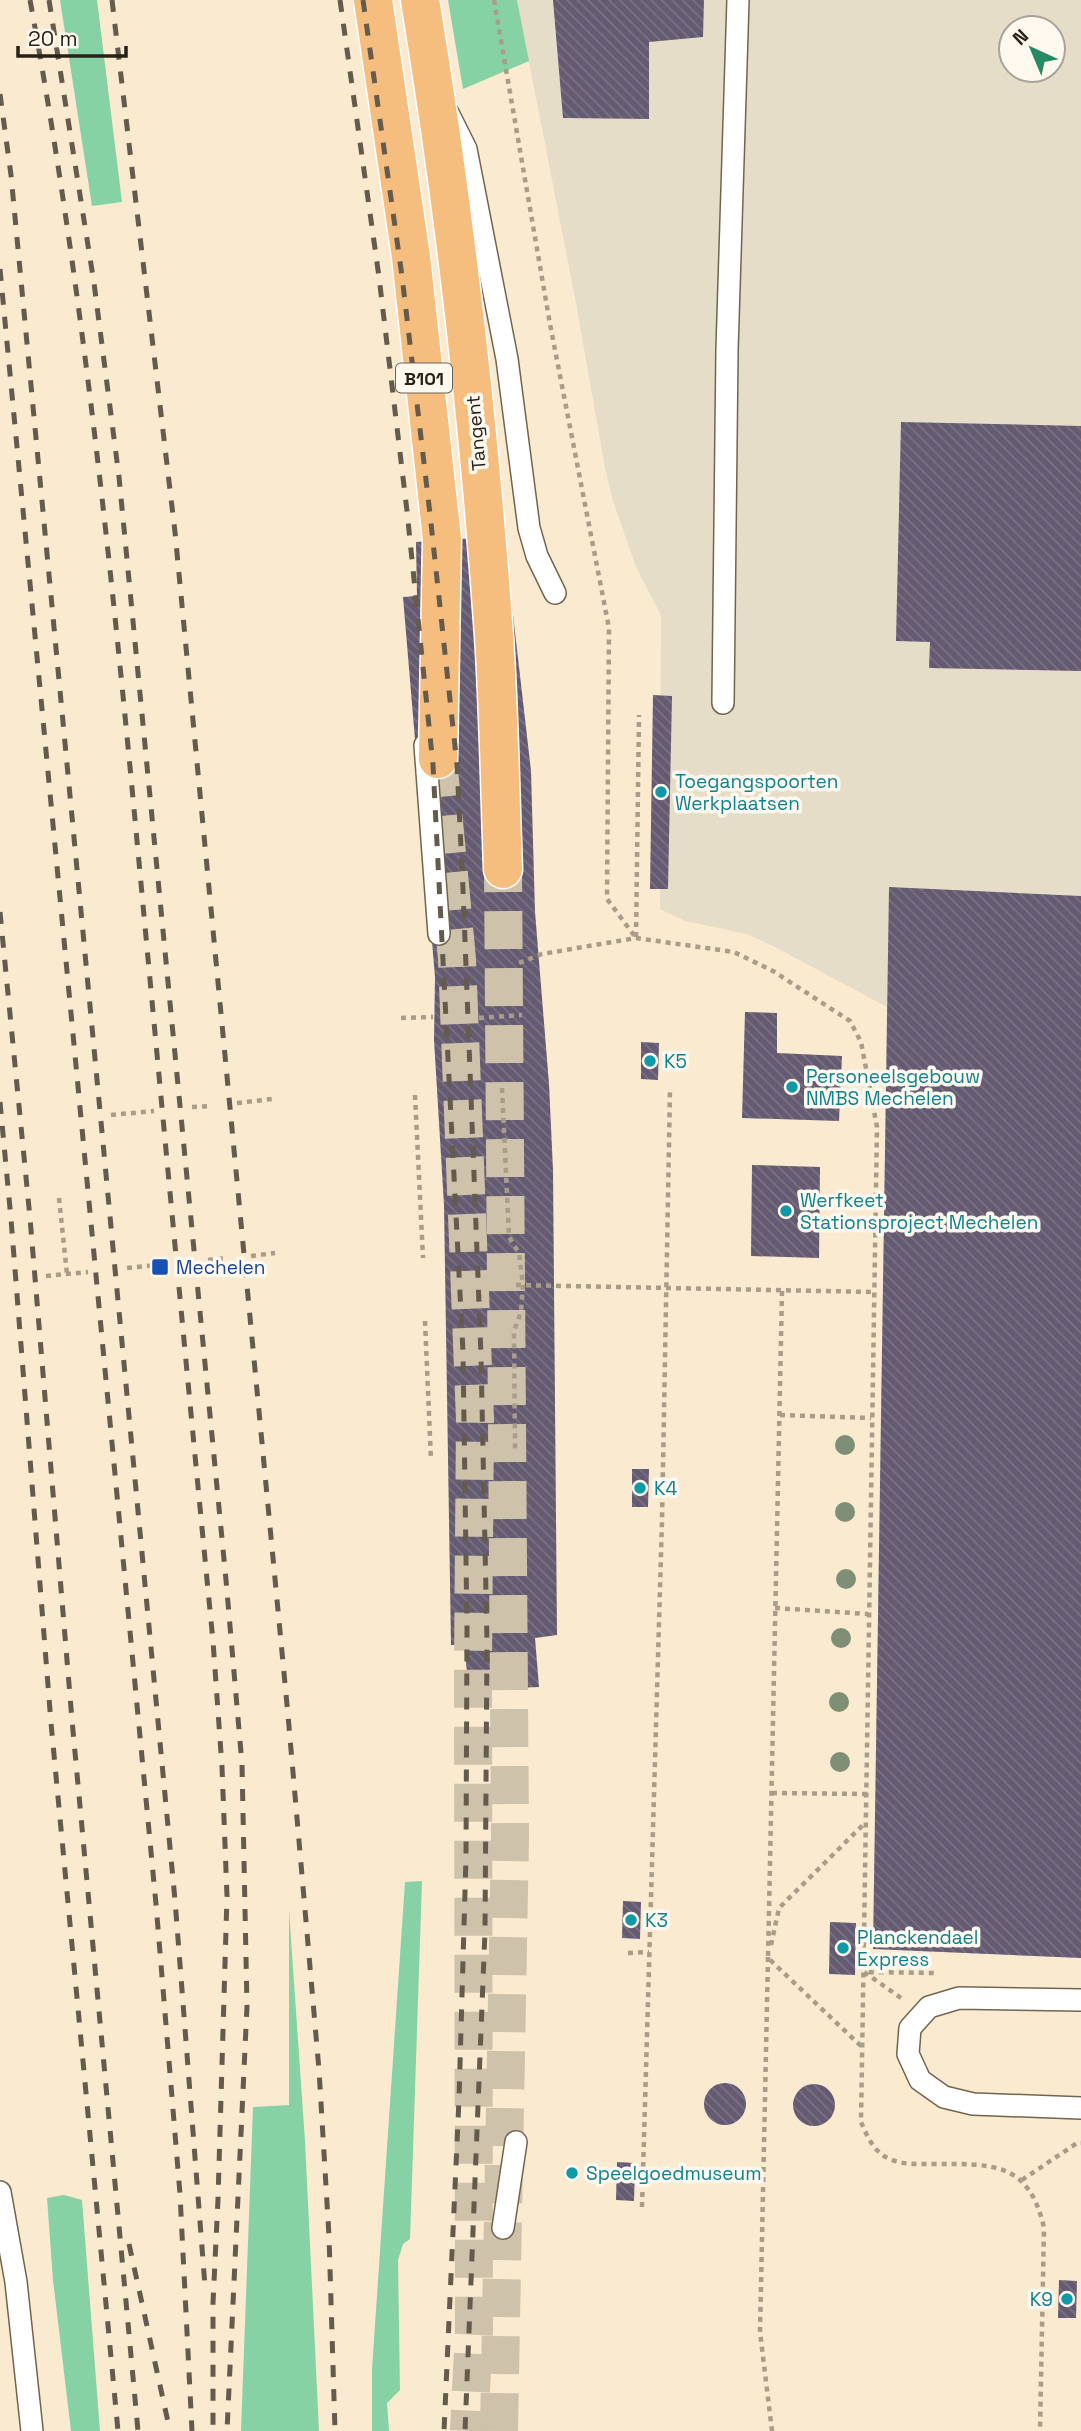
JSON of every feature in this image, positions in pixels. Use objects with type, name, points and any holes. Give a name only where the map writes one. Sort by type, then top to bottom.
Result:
[{"type":"highway","name":"B101","points":[[373,0],[411,257],[442,539],[438,759]]},
{"type":"highway","name":"Tangent","points":[[420,0],[467,331],[494,636],[503,869]]},
{"type":"lane","points":[[723,703],[727,350],[737,0]]},
{"type":"lane","points":[[433,81],[466,149],[507,359],[529,528],[537,556],[555,593]]},
{"type":"lane","points":[[439,933],[425,743],[440,639]]},
{"type":"lane","points":[[1081,2000],[959,1998],[929,2007],[910,2028],[908,2054],[920,2080],[944,2097],[973,2104],[1081,2108]]},
{"type":"lane","points":[[503,2228],[516,2142]]},
{"type":"lane","points":[[0,2192],[16,2282],[32,2431]]},
{"type":"path","points":[[494,0],[550,324],[609,628],[607,899],[636,937]]},
{"type":"path","points":[[636,937],[639,715]]},
{"type":"path","points":[[519,963],[542,954],[636,937],[734,952],[773,971],[850,1021],[861,1042],[877,1127],[861,2122],[871,2144],[888,2159],[909,2164],[967,2164],[1003,2169],[1021,2180],[1039,2206],[1044,2228],[1040,2431]]},
{"type":"path","points":[[479,1018],[522,1015]]},
{"type":"path","points":[[401,1018],[433,1017]]},
{"type":"path","points":[[502,1088],[509,1237],[519,1253],[523,1285],[521,1312],[514,1331],[515,1450]]},
{"type":"path","points":[[642,2207],[663,1520],[670,1089]]},
{"type":"path","points":[[415,1095],[423,1258]]},
{"type":"path","points":[[237,1103],[272,1099]]},
{"type":"path","points":[[192,1107],[212,1106]]},
{"type":"path","points":[[111,1115],[154,1111]]},
{"type":"path","points":[[60,1198],[67,1274]]},
{"type":"path","points":[[251,1256],[275,1254]]},
{"type":"path","points":[[208,1260],[227,1258]]},
{"type":"path","points":[[127,1268],[168,1264]]},
{"type":"path","points":[[46,1276],[88,1272]]},
{"type":"path","points":[[516,1285],[873,1292]]},
{"type":"path","points":[[772,2431],[760,2332],[782,1291]]},
{"type":"path","points":[[425,1321],[431,1460]]},
{"type":"path","points":[[780,1415],[871,1418]]},
{"type":"path","points":[[775,1608],[868,1614]]},
{"type":"path","points":[[772,1793],[867,1794]]},
{"type":"path","points":[[768,1958],[779,1908],[866,1823]]},
{"type":"path","points":[[628,1953],[649,1952]]},
{"type":"path","points":[[768,1958],[863,2048]]},
{"type":"path","points":[[1021,2180],[1081,2143]]},
{"type":"shaded area","points":[[517,0],[1081,0],[1081,1958],[873,1949],[887,1007],[747,934],[685,921],[660,909],[661,615],[636,567],[613,501]]},
{"type":"green space","points":[[60,0],[97,0],[122,202],[92,206]]},
{"type":"green space","points":[[448,0],[517,0],[529,61],[463,89]]},
{"type":"green space","points":[[422,1881],[410,2239],[403,2244],[398,2260],[400,2390],[387,2403],[389,2431],[372,2431],[372,2369],[405,1882]]},
{"type":"green space","points":[[289,1910],[305,2141],[319,2431],[241,2431],[253,2107],[289,2105]]},
{"type":"green space","points":[[64,2195],[82,2200],[100,2431],[71,2431],[53,2280],[47,2198]]},
{"type":"building","points":[[553,0],[704,0],[703,37],[649,42],[649,119],[563,118]]},
{"type":"building","points":[[901,422],[1081,426],[1081,671],[929,668],[930,642],[896,641]]},
{"type":"building","points":[[490,537],[496,581],[509,580],[531,771],[535,912],[553,1170],[557,1635],[535,1638],[539,1687],[469,1690],[464,1645],[451,1645],[444,1205],[434,1040],[435,977],[403,597],[417,596],[416,542]]},
{"type":"building","name":"Toegangspoorten Werkplaatsen","points":[[653,695],[672,696],[668,889],[650,889]]},
{"type":"building","points":[[889,887],[1081,896],[1081,1958],[873,1949]]},
{"type":"building","name":"Personeelsgebouw NMBS Mechelen","points":[[745,1012],[777,1013],[777,1053],[842,1056],[839,1121],[742,1118]]},
{"type":"building","name":"K5","points":[[641,1042],[659,1043],[658,1080],[641,1079]]},
{"type":"building","name":"Werfkeet Stationsproject Mechelen","points":[[752,1165],[820,1167],[819,1258],[751,1256]]},
{"type":"building","name":"K4","points":[[632,1469],[649,1469],[648,1507],[632,1507]]},
{"type":"building","name":"K3","points":[[623,1901],[641,1902],[640,1939],[622,1938]]},
{"type":"building","name":"Planckendael Express","points":[[830,1922],[856,1923],[855,1975],[829,1974]]},
{"type":"building","points":[[725,2083],[740,2089],[746,2104],[740,2119],[725,2125],[710,2119],[704,2104],[710,2089]]},
{"type":"building","points":[[814,2084],[829,2090],[835,2105],[829,2120],[814,2126],[799,2120],[793,2105],[799,2090]]},
{"type":"building","points":[[617,2162],[635,2163],[634,2201],[616,2200]]},
{"type":"building","name":"K9","points":[[1059,2280],[1077,2281],[1076,2318],[1058,2318]]},
{"type":"tunnel","points":[[438,759],[457,959],[475,1420],[474,2330],[469,2431]]},
{"type":"tunnel","points":[[499,2431],[510,1836],[503,869]]},
{"type":"railway","points":[[30,0],[67,225],[97,451],[213,1641],[227,1896],[213,2303],[213,2428]]},
{"type":"railway","points":[[49,0],[94,283],[119,477],[242,1764],[247,2006],[227,2431]]},
{"type":"railway","points":[[112,0],[175,532],[288,1715],[319,2070],[329,2236],[335,2431]]},
{"type":"railway","points":[[340,0],[379,277],[433,765],[463,1352],[467,1629],[466,1857],[459,2099],[444,2431]]},
{"type":"railway","points":[[363,0],[402,276],[430,514],[457,765],[463,889],[481,1356],[487,1642],[485,1931],[465,2431]]},
{"type":"railway","points":[[0,94],[11,175],[175,1900],[205,2286]]},
{"type":"railway","points":[[0,269],[156,1904],[180,2194],[192,2431]]},
{"type":"railway","points":[[0,912],[30,1218],[72,1720],[138,2431]]},
{"type":"railway","points":[[0,1102],[51,1723],[118,2431]]},
{"type":"railway","points":[[129,2244],[170,2431]]},
{"type":"place","name":"Toegangspoorten Werkplaatsen","points":[[661,792]]},
{"type":"place","name":"K5","points":[[650,1061]]},
{"type":"place","name":"Personeelsgebouw NMBS Mechelen","points":[[792,1087]]},
{"type":"place","name":"Werfkeet Stationsproject Mechelen","points":[[786,1211]]},
{"type":"place","name":"Mechelen","points":[[160,1267]]},
{"type":"place","name":"K4","points":[[640,1488]]},
{"type":"place","name":"K3","points":[[631,1920]]},
{"type":"place","name":"Planckendael Express","points":[[843,1948]]},
{"type":"place","name":"Speelgoedmuseum","points":[[572,2173]]},
{"type":"place","name":"K9","points":[[1067,2299]]}]
